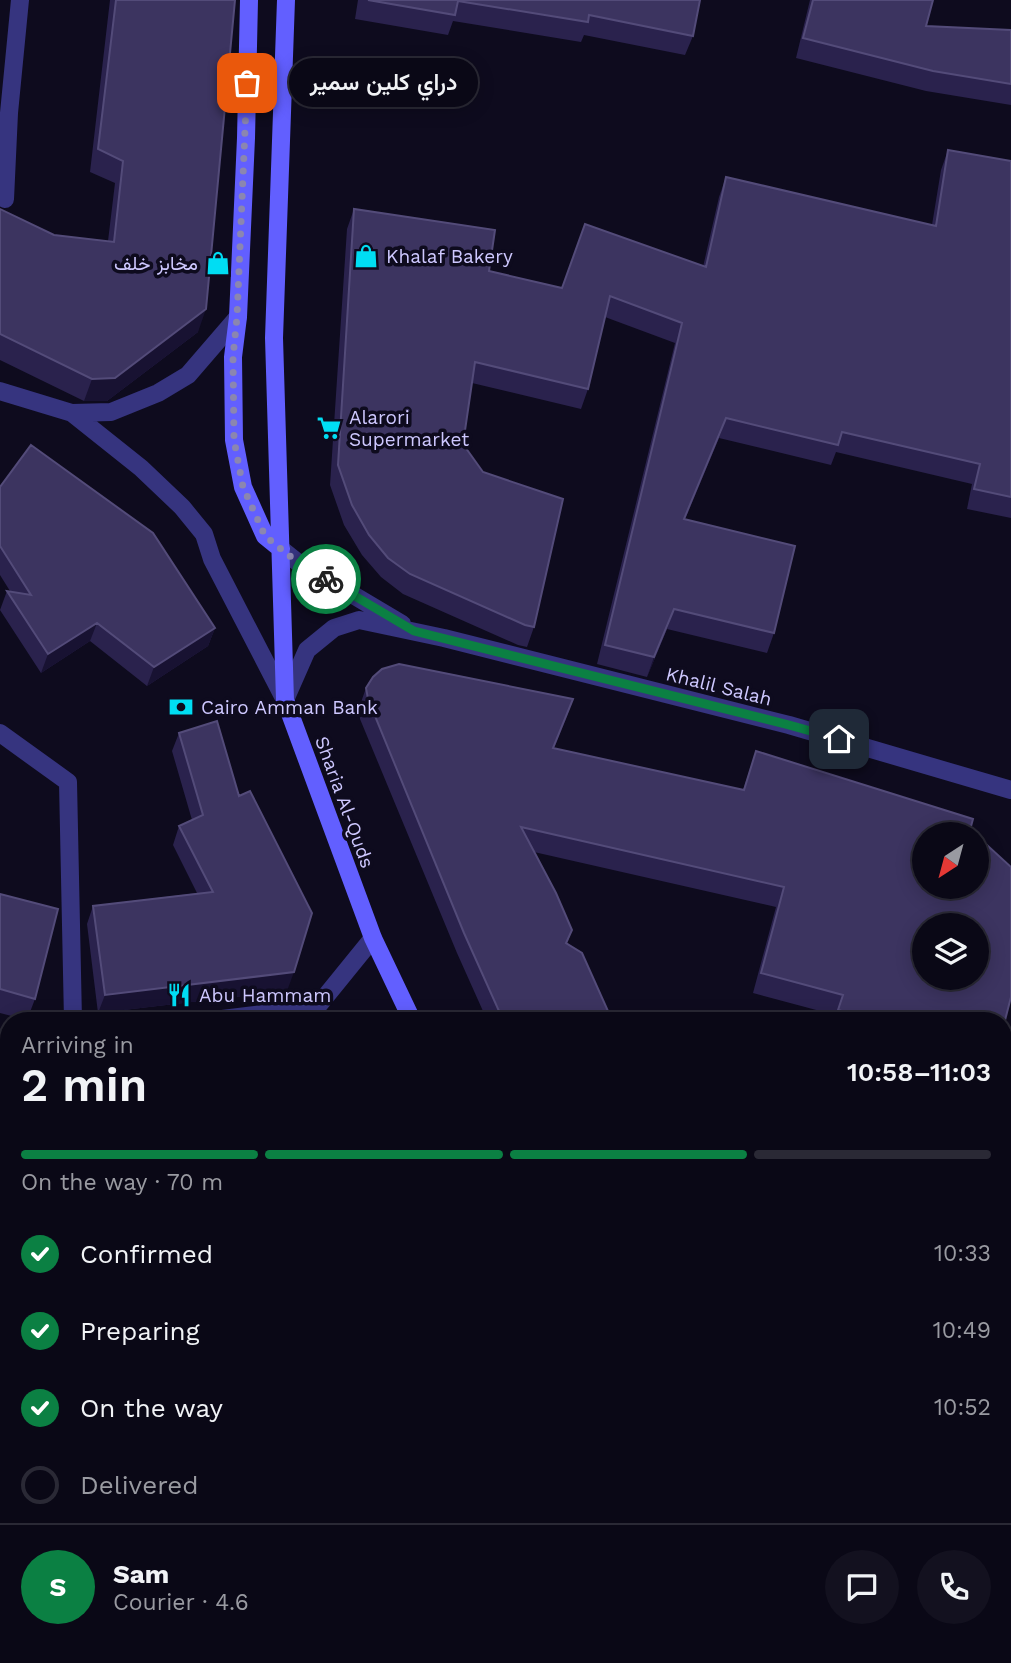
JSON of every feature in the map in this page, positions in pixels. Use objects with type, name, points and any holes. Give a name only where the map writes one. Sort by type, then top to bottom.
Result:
[{"type":"main road","points":[[249,0],[246,138],[233,357],[234,440],[243,487],[265,536],[281,549]]},
{"type":"main road","name":"Sharia Al-Quds","points":[[286,0],[274,338],[285,700],[373,938],[408,1012]]},
{"type":"street","points":[[5,198],[4,113],[20,0]]},
{"type":"street","points":[[0,391],[72,413],[111,412],[158,393],[188,375],[237,317]]},
{"type":"street","points":[[72,413],[141,468],[182,507],[204,534],[212,559],[285,700]]},
{"type":"street","points":[[281,549],[296,561],[414,631]]},
{"type":"street","points":[[285,700],[307,650],[334,628],[359,620],[414,631]]},
{"type":"street","name":"Khalil Salah","points":[[414,631],[789,725],[1011,790]]},
{"type":"street","points":[[0,733],[68,782],[73,1012]]},
{"type":"street","points":[[277,1012],[317,1007],[373,938]]},
{"type":"building","points":[[116,0],[235,0],[206,309],[115,378],[92,379],[0,334],[0,209],[54,235],[114,242],[123,161],[98,149]]},
{"type":"building","points":[[368,0],[700,0],[693,36],[589,15],[588,22],[458,1],[455,15]]},
{"type":"building","points":[[813,0],[933,0],[926,26],[1011,30],[1011,84],[933,71],[803,38]]},
{"type":"building","points":[[948,150],[1011,161],[1011,497],[974,489],[980,464],[842,432],[838,445],[726,418],[684,519],[795,546],[774,633],[674,609],[654,657],[605,645],[682,323],[610,296],[588,389],[475,362],[463,444],[483,472],[563,499],[534,627],[410,574],[388,558],[369,535],[352,505],[338,465],[354,209],[495,230],[489,271],[562,288],[585,224],[706,267],[726,177],[936,226]]},
{"type":"building","points":[[31,445],[153,533],[215,628],[154,667],[97,623],[48,654],[7,591],[31,595],[0,546],[0,487]]},
{"type":"building","points":[[399,664],[573,699],[553,748],[744,790],[756,751],[973,819],[972,822],[912,822],[912,900],[989,900],[989,847],[1011,867],[1011,997],[1007,1012],[838,1010],[843,995],[761,973],[784,887],[521,827],[572,930],[566,943],[582,953],[608,1012],[499,1012],[464,933],[368,699],[366,688],[382,669]]},
{"type":"building","points":[[217,721],[239,796],[250,791],[312,913],[294,972],[105,995],[93,906],[213,892],[179,826],[203,815],[179,733]]},
{"type":"building","points":[[0,894],[58,909],[35,999],[0,989]]},
{"type":"way so far","points":[[247,83],[233,357],[234,440],[243,487],[265,536],[296,561],[326,579]]},
{"type":"place","name":"دراي كلين سمير","points":[[247,83]]},
{"type":"place","name":"Khalaf Bakery","points":[[366,256]]},
{"type":"place","name":"مخابز خلف","points":[[218,263]]},
{"type":"place","name":"Alarori Supermarket","points":[[329,428]]},
{"type":"place","name":"Cairo Amman Bank","points":[[181,707]]},
{"type":"place","name":"Abu Hammam","points":[[179,995]]},
{"type":"route","points":[[326,579],[414,631],[839,739]]}]
